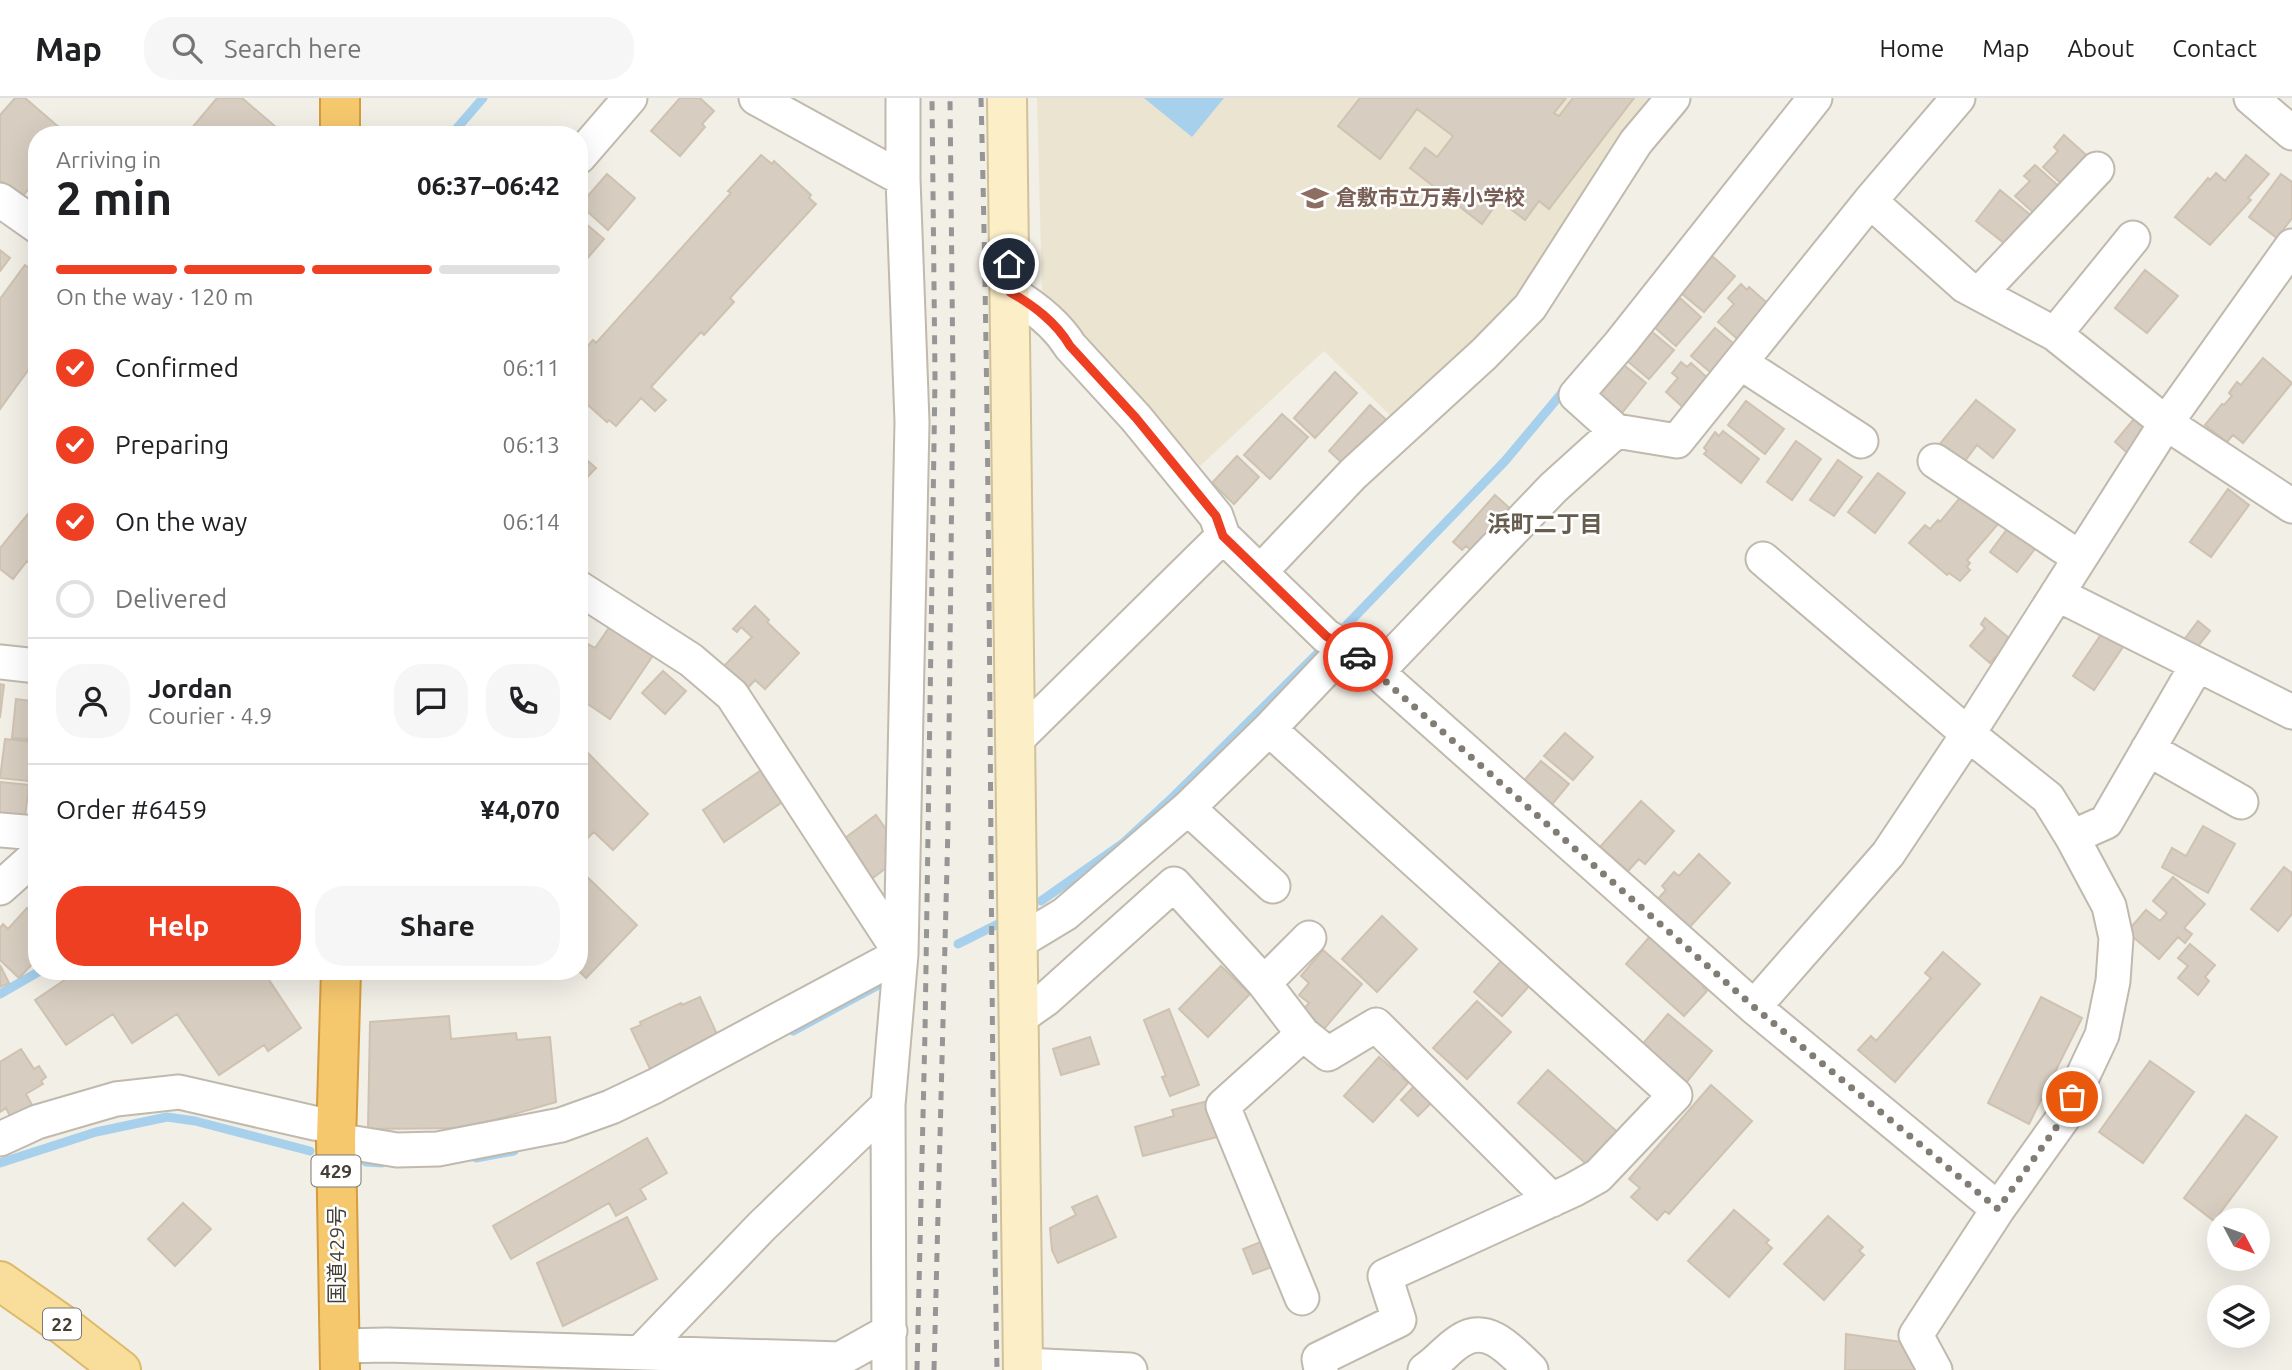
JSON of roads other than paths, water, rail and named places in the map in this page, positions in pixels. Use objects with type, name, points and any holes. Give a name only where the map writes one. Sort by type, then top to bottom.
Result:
[{"type":"highway","points":[[340,98],[340,126]]},
{"type":"highway","name":"国道429号","points":[[339,1358],[336,1133],[341,980]]},
{"type":"main road","name":"22","points":[[0,1281],[121,1370]]},
{"type":"street","points":[[588,147],[630,98]]},
{"type":"street","points":[[757,98],[903,179]]},
{"type":"street","points":[[339,1358],[387,1345],[840,1359],[889,1354],[888,1105],[901,954],[912,422],[903,179],[903,98]]},
{"type":"street","points":[[1007,98],[1023,1368],[1130,1370]]},
{"type":"street","points":[[1259,572],[1353,474],[1484,354],[1530,307],[1636,142],[1673,98]]},
{"type":"street","points":[[1815,98],[1620,344],[1576,395],[1616,431],[1677,442],[1870,201],[1958,98]]},
{"type":"street","points":[[2251,98],[2292,133]]},
{"type":"street","points":[[1981,292],[2097,169]]},
{"type":"street","points":[[0,200],[28,220]]},
{"type":"street","points":[[1870,201],[1965,286],[1981,292],[2055,334],[2166,423],[2292,506]]},
{"type":"street","points":[[2055,334],[2133,238]]},
{"type":"street","points":[[1754,1007],[1888,854],[1968,734],[2166,423],[2292,246]]},
{"type":"street","points":[[1010,292],[1030,304],[1062,333],[1070,346],[1136,418],[1216,516],[1223,536],[1259,572],[1337,643],[1377,672],[1754,1007],[1998,1209]]},
{"type":"street","points":[[1741,363],[1861,441]]},
{"type":"street","points":[[1377,672],[1553,488],[1616,431]]},
{"type":"street","points":[[1935,461],[2080,558]]},
{"type":"street","points":[[1016,741],[1223,536]]},
{"type":"street","points":[[1763,559],[1968,734],[2048,798],[2109,906],[2116,938],[2110,995],[2102,1035],[2063,1118],[1998,1209],[1916,1335],[1935,1370]]},
{"type":"street","points":[[588,594],[691,660],[732,695],[901,954]]},
{"type":"street","points":[[2057,594],[2292,712]]},
{"type":"street","points":[[1017,943],[1065,914],[1188,808],[1269,729],[1337,643]]},
{"type":"street","points":[[0,662],[28,665]]},
{"type":"street","points":[[2072,837],[2106,822],[2197,665]]},
{"type":"street","points":[[1269,729],[1675,1096],[1598,1176],[1552,1200],[1385,1276],[1399,1320],[1319,1359],[1321,1370]]},
{"type":"street","points":[[2148,749],[2241,803]]},
{"type":"street","points":[[1188,808],[1273,886]]},
{"type":"street","points":[[0,830],[28,832]]},
{"type":"street","points":[[0,888],[28,863]]},
{"type":"street","points":[[1018,1018],[1046,999],[1174,884],[1264,983],[1303,1034],[1328,1054],[1376,1025],[1552,1200]]},
{"type":"street","points":[[1264,983],[1309,938]]},
{"type":"street","points":[[0,1139],[37,1122],[116,1099],[178,1092],[314,1123],[336,1133],[397,1150],[438,1149],[561,1125],[611,1107],[655,1086],[901,954]]},
{"type":"street","points":[[1302,1298],[1223,1106],[1303,1034]]},
{"type":"street","points":[[640,1353],[762,1226],[888,1105]]},
{"type":"street","points":[[1425,1370],[1462,1339],[1482,1334],[1531,1370]]},
{"type":"water","points":[[1144,98],[1224,98],[1192,137]]},
{"type":"waterway","points":[[459,126],[483,98]]},
{"type":"waterway","points":[[1338,634],[1505,461],[1566,388]]},
{"type":"waterway","points":[[1041,901],[1122,844],[1325,646]]},
{"type":"waterway","points":[[958,944],[1000,923]]},
{"type":"waterway","points":[[0,994],[28,978]]},
{"type":"waterway","points":[[793,1031],[884,982]]},
{"type":"waterway","points":[[0,1163],[96,1132],[167,1117],[195,1121],[310,1151]]},
{"type":"waterway","points":[[476,1158],[514,1151]]},
{"type":"waterway","points":[[366,1162],[382,1163]]},
{"type":"railway","points":[[917,1370],[935,378],[932,98]]},
{"type":"railway","points":[[934,1370],[948,827],[953,378],[950,98]]},
{"type":"railway","points":[[981,98],[997,1370]]},
{"type":"place","name":"倉敷市立万寿小学校","points":[[1315,198]]},
{"type":"district","name":"浜町二丁目","points":[[1545,524]]}]
